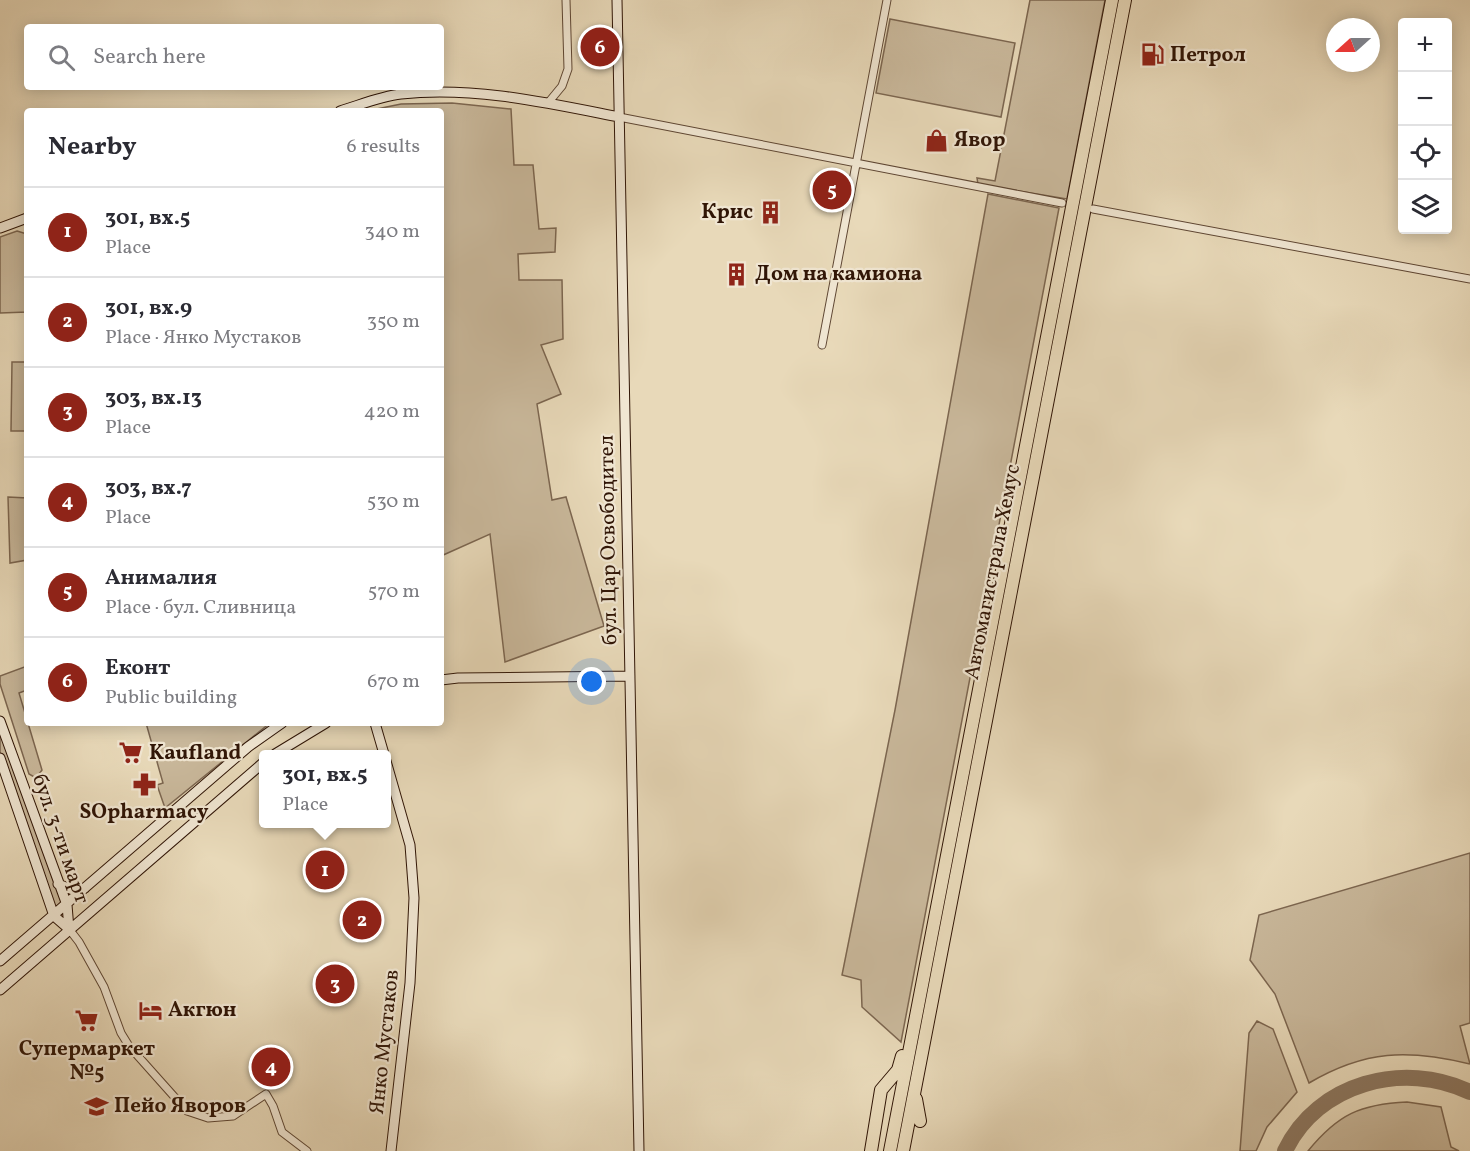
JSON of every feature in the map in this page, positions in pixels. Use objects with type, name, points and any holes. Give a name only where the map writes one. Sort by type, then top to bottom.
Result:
[{"type":"highway","name":"Автомагистрала Хемус","points":[[890,1151],[1113,0]]},
{"type":"highway","name":"Автомагистрала Хемус","points":[[903,1151],[1125,0]]},
{"type":"highway","points":[[871,1151],[881,1090],[900,1066],[918,977],[925,970]]},
{"type":"highway","points":[[915,1088],[920,1121]]},
{"type":"street","points":[[548,103],[562,86],[568,69],[566,0]]},
{"type":"street","name":"бул. Цар Освободител","points":[[617,0],[639,1151]]},
{"type":"street","points":[[822,345],[886,0]]},
{"type":"street","points":[[351,108],[400,94],[452,91],[548,103],[1062,203]]},
{"type":"street","points":[[1093,209],[1470,279]]},
{"type":"street","points":[[0,228],[24,219]]},
{"type":"street","points":[[444,680],[630,676]]},
{"type":"street","name":"бул. 3-ти март","points":[[0,721],[67,905],[69,929]]},
{"type":"street","points":[[0,961],[248,747],[278,726]]},
{"type":"street","points":[[282,750],[321,726]]},
{"type":"street","points":[[376,726],[383,750]]},
{"type":"street","name":"бул. 3-ти март","points":[[0,758],[54,916],[69,929]]},
{"type":"street","points":[[0,990],[259,766]]},
{"type":"street","name":"Янко Мустаков","points":[[391,776],[410,845],[414,898],[410,983],[391,1151]]},
{"type":"street","points":[[58,884],[73,890],[85,888]]},
{"type":"street","points":[[69,929],[104,987],[121,1033],[129,1046],[187,1111],[208,1118],[233,1116],[266,1094],[282,1131],[307,1151]]},
{"type":"shaded area","points":[[1030,0],[1105,0],[1067,199],[978,184],[977,178],[995,181]]},
{"type":"shaded area","points":[[890,19],[1015,43],[1001,117],[876,93]]},
{"type":"shaded area","points":[[452,103],[511,109],[514,165],[533,165],[539,229],[556,228],[555,252],[518,254],[519,280],[562,280],[563,339],[541,345],[561,394],[537,404],[552,500],[566,497],[604,626],[505,662],[490,534],[444,555],[444,108],[382,108],[401,104]]},
{"type":"shaded area","points":[[988,194],[1059,208],[901,1042],[862,1007],[861,980],[842,975],[895,710]]},
{"type":"shaded area","points":[[17,231],[24,233],[24,312],[0,313],[0,237]]},
{"type":"shaded area","points":[[12,362],[24,362],[24,431],[11,431]]},
{"type":"shaded area","points":[[8,497],[24,498],[24,561],[10,563]]},
{"type":"shaded area","points":[[24,667],[24,691],[19,693],[24,710],[24,726],[29,726],[42,770],[36,778],[29,774],[0,684],[0,676]]},
{"type":"shaded area","points":[[0,721],[67,905],[54,916],[0,758]]},
{"type":"shaded area","points":[[147,726],[266,726],[165,808],[157,785],[163,783]]},
{"type":"shaded area","points":[[1470,853],[1470,1023],[1460,1026],[1470,1064],[1427,1056],[1387,1056],[1349,1064],[1309,1083],[1275,994],[1250,960],[1259,915]]},
{"type":"shaded area","points":[[1257,1021],[1273,1029],[1297,1092],[1267,1127],[1256,1151],[1240,1151],[1249,1033]]},
{"type":"shaded area","points":[[1407,1102],[1441,1107],[1451,1147],[1459,1151],[1308,1151],[1330,1128],[1352,1113],[1376,1105]]},
{"type":"taxiway","points":[[1285,1151],[1299,1128],[1318,1109],[1340,1094],[1365,1084],[1391,1079],[1418,1078],[1444,1083],[1470,1092]]},
{"type":"place","name":"Еконт","points":[[600,47]]},
{"type":"place","name":"Петрол","points":[[1152,55]]},
{"type":"place","name":"Явор","points":[[936,140]]},
{"type":"place","name":"Анималия","points":[[832,190]]},
{"type":"place","name":"Крис","points":[[771,212]]},
{"type":"place","name":"Дом на камиона","points":[[737,274]]},
{"type":"place","name":"Kaufland","points":[[131,753]]},
{"type":"place","name":"SOpharmacy","points":[[144,784]]},
{"type":"place","name":"301, вх.5","points":[[325,870]]},
{"type":"place","name":"301, вх.9","points":[[362,920]]},
{"type":"place","name":"303, вх.13","points":[[335,984]]},
{"type":"place","name":"Акгюн","points":[[150,1010]]},
{"type":"place","name":"Супермаркет №5","points":[[87,1021]]},
{"type":"place","name":"303, вх.7","points":[[271,1067]]},
{"type":"place","name":"Пейо Яворов","points":[[96,1106]]}]
